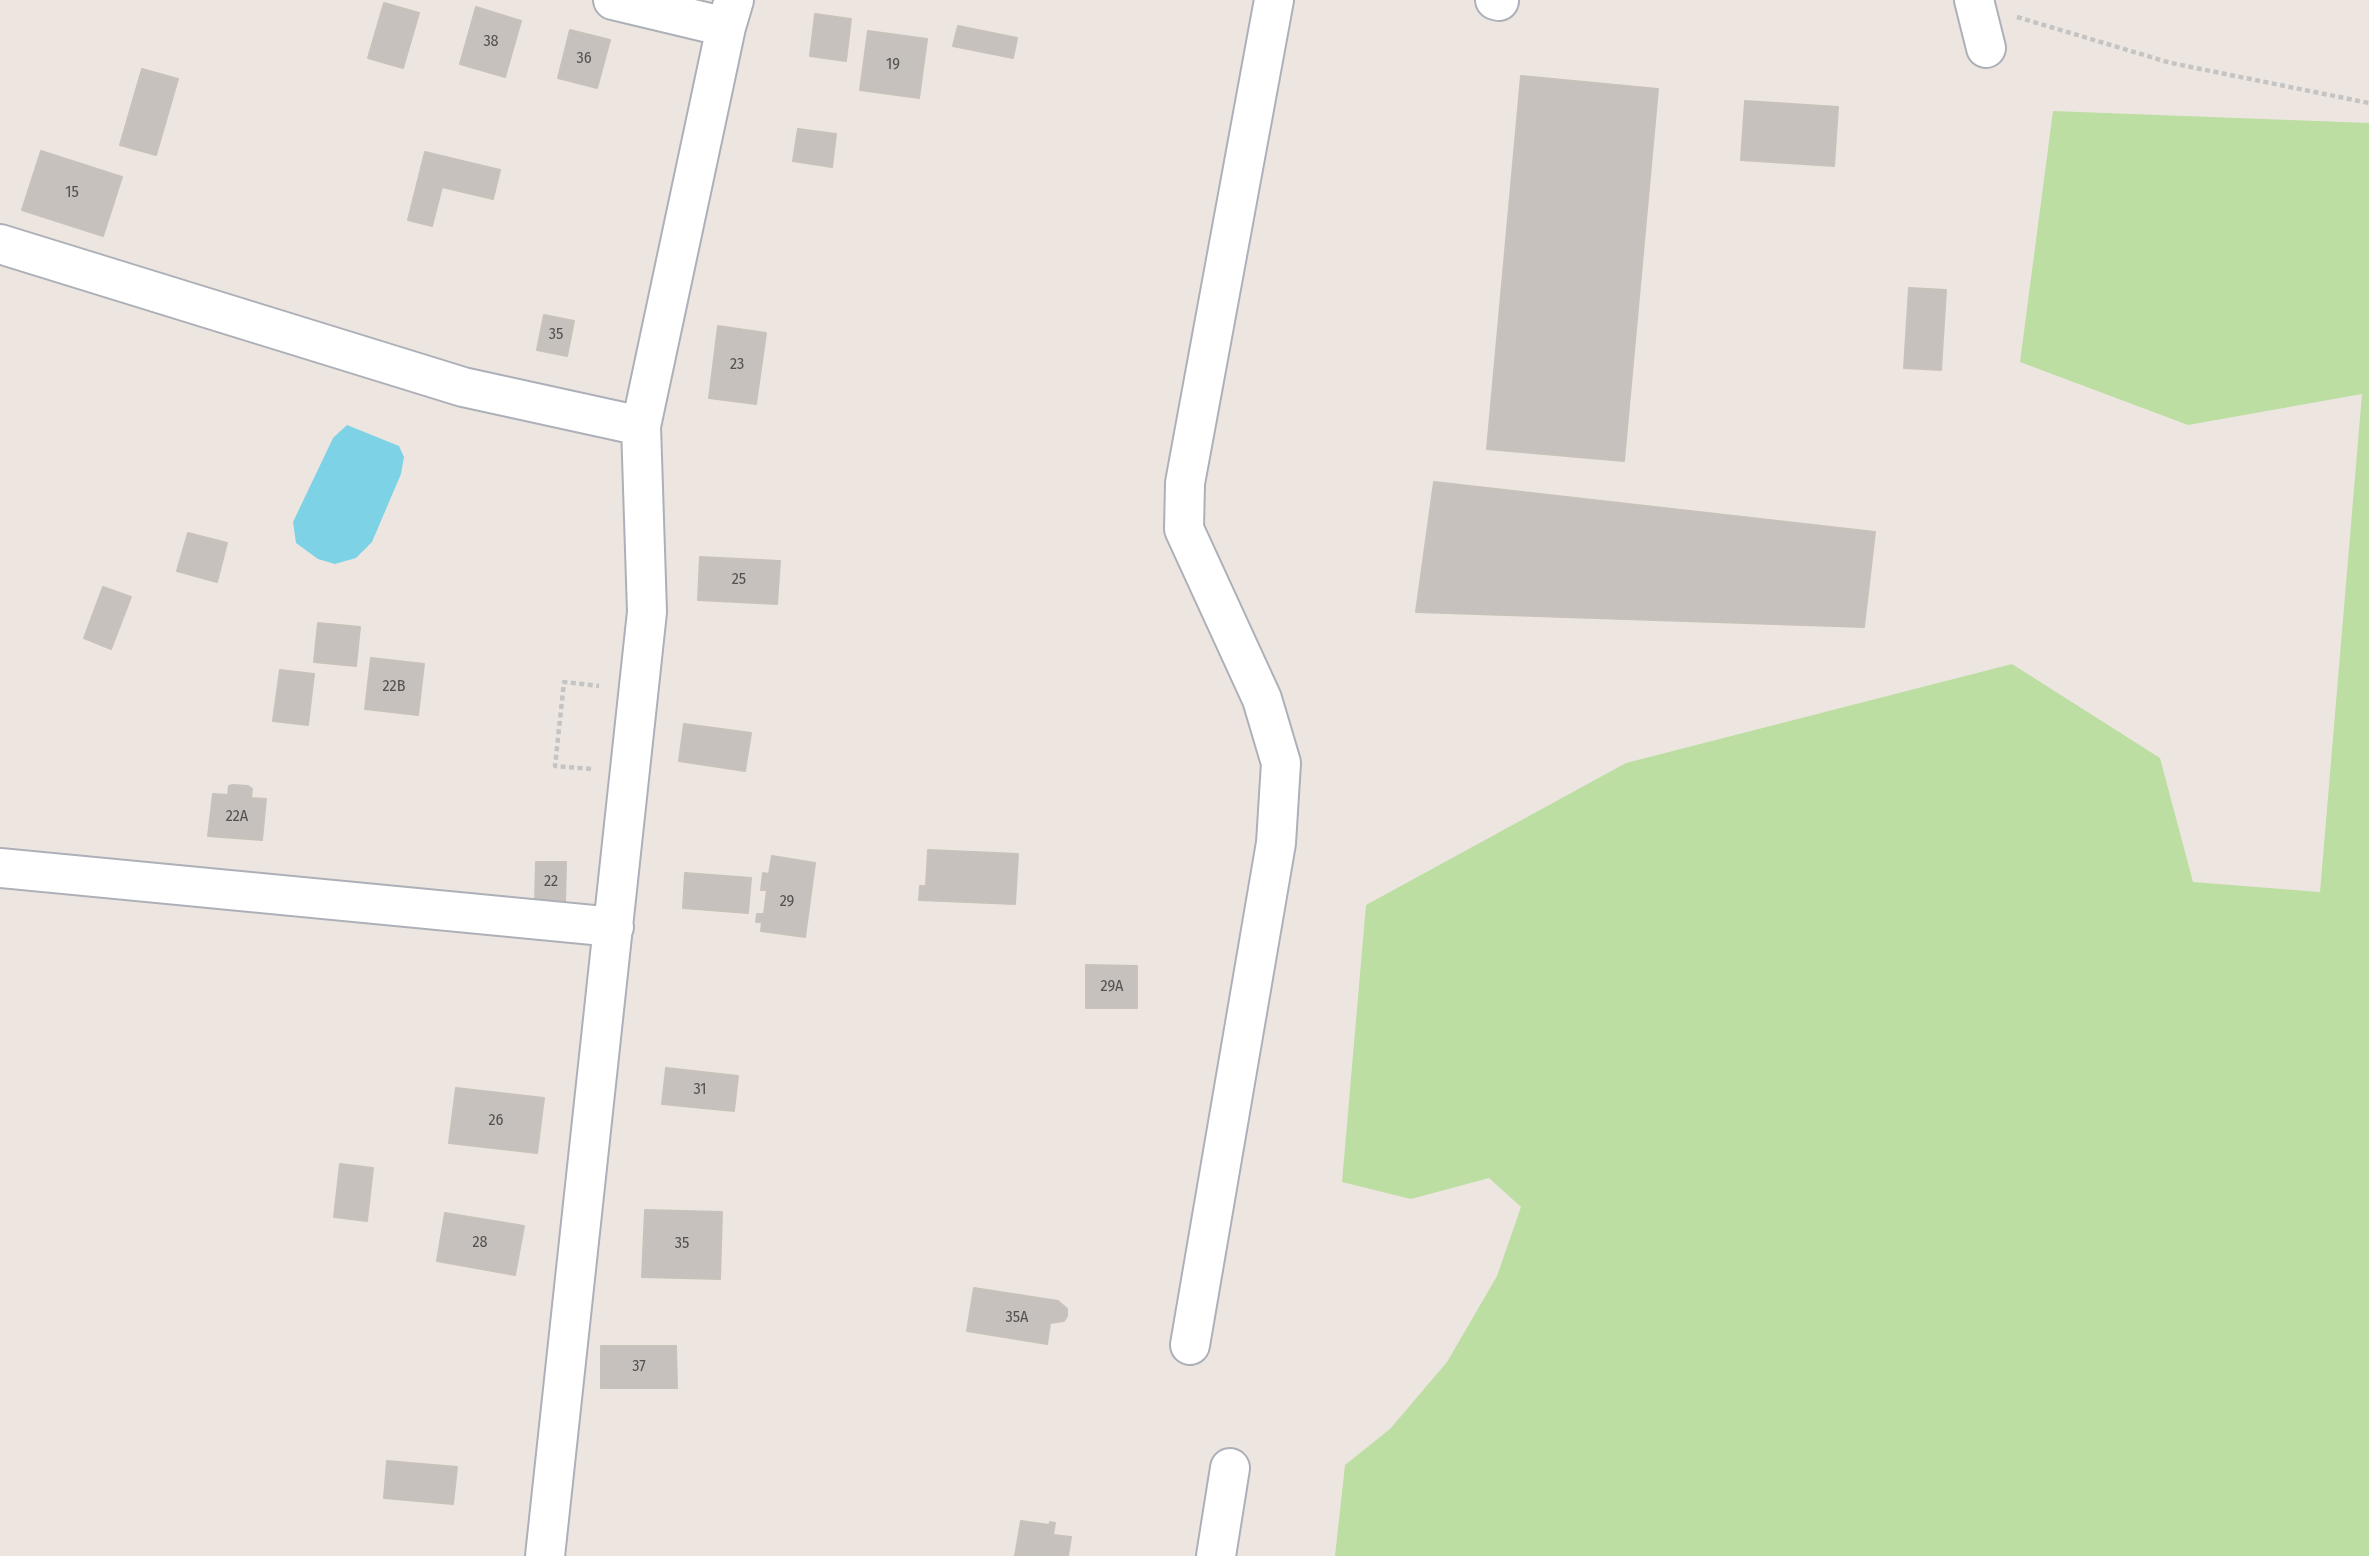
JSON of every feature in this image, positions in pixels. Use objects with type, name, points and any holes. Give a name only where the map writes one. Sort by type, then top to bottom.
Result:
[{"type":"street","points":[[545,1556],[646,612],[640,426],[730,13],[613,0]]},
{"type":"street","points":[[1190,1345],[1276,843],[1281,763],[1262,699],[1184,529],[1185,483],[1275,0]]},
{"type":"street","points":[[1975,3],[1986,48]]},
{"type":"street","points":[[0,244],[463,387],[640,426]]},
{"type":"street","points":[[0,868],[614,927]]},
{"type":"street","points":[[1216,1556],[1230,1468]]},
{"type":"path","points":[[1975,3],[2171,63],[2369,103]]},
{"type":"path","points":[[630,774],[555,766],[564,682],[638,690]]},
{"type":"green space","points":[[2053,111],[2369,123],[2369,1556],[1335,1556],[1345,1465],[1390,1429],[1447,1362],[1497,1276],[1521,1207],[1489,1178],[1411,1199],[1342,1182],[1366,905],[1626,763],[2012,664],[2160,758],[2193,882],[2320,892],[2362,394],[2188,425],[2020,362]]},
{"type":"water","points":[[347,425],[399,446],[404,457],[401,474],[372,542],[356,558],[335,564],[318,559],[296,543],[293,522],[333,438]]},
{"type":"building","points":[[384,3],[419,13],[403,68],[368,58]]},
{"type":"building","points":[[476,7],[521,21],[505,77],[460,64]]},
{"type":"building","points":[[815,14],[851,19],[846,61],[810,56]]},
{"type":"building","points":[[958,26],[1017,38],[1013,58],[953,46]]},
{"type":"building","points":[[570,30],[610,40],[597,88],[558,78]]},
{"type":"building","points":[[868,31],[927,39],[919,98],[860,90]]},
{"type":"building","points":[[142,69],[178,79],[156,155],[120,145]]},
{"type":"building","points":[[1521,76],[1658,89],[1624,461],[1487,449]]},
{"type":"building","points":[[1745,101],[1838,107],[1834,166],[1741,160]]},
{"type":"building","points":[[798,129],[836,134],[832,167],[793,161]]},
{"type":"building","points":[[41,151],[122,177],[103,236],[22,210]]},
{"type":"building","points":[[425,152],[500,170],[493,199],[442,187],[432,226],[408,220]]},
{"type":"building","points":[[1909,288],[1946,290],[1941,370],[1904,368]]},
{"type":"building","points":[[544,315],[574,321],[567,356],[537,350]]},
{"type":"building","points":[[718,326],[766,333],[756,404],[709,398]]},
{"type":"building","points":[[1434,482],[1875,532],[1864,627],[1416,612]]},
{"type":"building","points":[[188,533],[227,543],[217,582],[177,571]]},
{"type":"building","points":[[700,557],[780,561],[777,604],[698,600]]},
{"type":"building","points":[[103,587],[131,597],[111,649],[84,638]]},
{"type":"building","points":[[318,623],[360,627],[356,666],[314,662]]},
{"type":"building","points":[[371,658],[424,664],[418,715],[365,709]]},
{"type":"building","points":[[280,670],[314,674],[308,725],[273,721]]},
{"type":"building","points":[[684,724],[751,733],[745,771],[679,761]]},
{"type":"building","points":[[229,786],[248,786],[252,789],[251,798],[266,799],[262,840],[208,836],[213,794],[228,795]]},
{"type":"building","points":[[928,850],[1018,854],[1015,904],[919,900],[920,886],[926,886]]},
{"type":"building","points":[[772,856],[815,863],[805,937],[761,931],[762,922],[756,922],[757,914],[764,914],[767,890],[761,890],[763,873],[769,874]]},
{"type":"building","points":[[536,862],[566,862],[565,903],[535,902]]},
{"type":"building","points":[[685,873],[751,878],[748,913],[683,908]]},
{"type":"building","points":[[1086,965],[1137,966],[1137,1008],[1086,1008]]},
{"type":"building","points":[[666,1068],[738,1076],[734,1111],[662,1104]]},
{"type":"building","points":[[456,1088],[544,1098],[537,1153],[449,1143]]},
{"type":"building","points":[[340,1164],[373,1168],[367,1221],[334,1217]]},
{"type":"building","points":[[645,1210],[722,1212],[720,1279],[642,1277]]},
{"type":"building","points":[[445,1213],[524,1226],[515,1275],[437,1261]]},
{"type":"building","points":[[974,1288],[1058,1301],[1067,1309],[1067,1316],[1064,1321],[1050,1323],[1047,1344],[967,1331]]},
{"type":"building","points":[[601,1346],[676,1346],[677,1388],[601,1388]]},
{"type":"building","points":[[387,1461],[457,1467],[453,1504],[384,1498]]},
{"type":"building","points":[[1021,1521],[1049,1525],[1050,1522],[1055,1523],[1053,1535],[1071,1537],[1068,1556],[1015,1556]]}]
